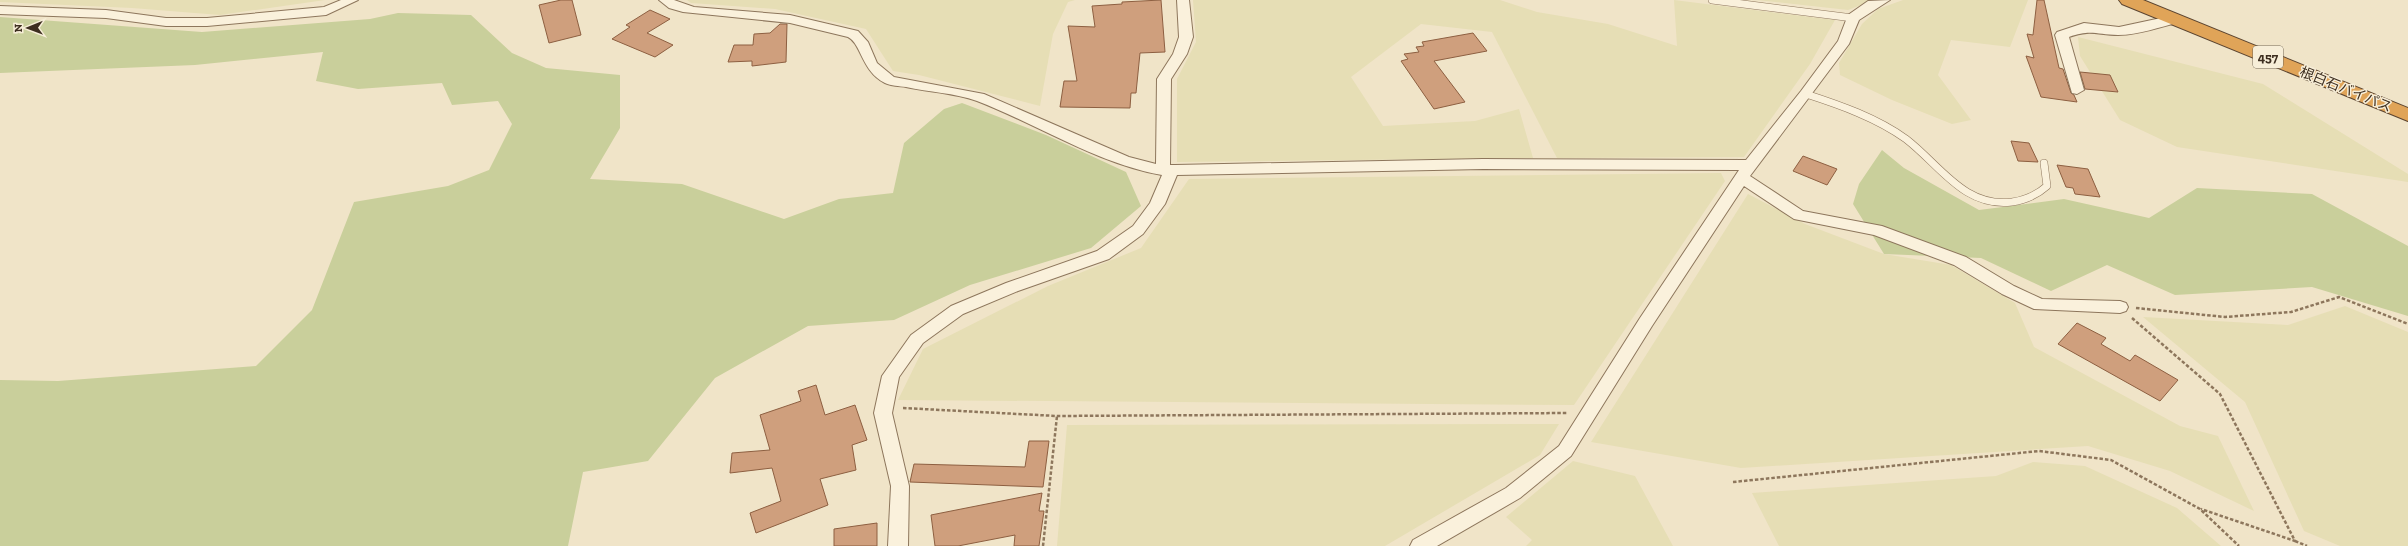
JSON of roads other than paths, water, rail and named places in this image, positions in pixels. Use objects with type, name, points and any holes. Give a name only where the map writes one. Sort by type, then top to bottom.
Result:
[{"type":"highway","name":"根白石バイパス","points":[[2128,0],[2408,115]]},
{"type":"street","points":[[0,10],[106,14],[166,22],[207,22],[326,11],[352,0]]},
{"type":"street","points":[[665,0],[668,3],[695,10],[751,14],[809,22],[855,35],[863,43],[868,59],[881,74],[890,80],[979,97],[1124,160],[1144,167],[1168,170],[1483,164],[1746,171],[1799,215],[1877,230],[1953,258],[2008,290],[2040,305],[2120,307]]},
{"type":"street","points":[[898,546],[900,486],[883,412],[891,376],[917,339],[957,310],[1012,287],[1103,255],[1138,230],[1158,204],[1168,170],[1164,78],[1180,54],[1186,37],[1184,0]]},
{"type":"street","points":[[1420,546],[1513,493],[1565,451],[1646,322],[1746,171],[1806,94],[1844,41],[1853,18],[1873,4],[1884,0]]},
{"type":"street","points":[[2077,90],[2062,35],[2084,27],[2119,31],[2144,27],[2175,19]]},
{"type":"lane","points":[[1712,0],[1853,18]]},
{"type":"lane","points":[[1806,94],[1847,107],[1905,139],[1962,190],[1986,202],[2003,203],[2019,201],[2038,194],[2047,186],[2044,163]]}]
